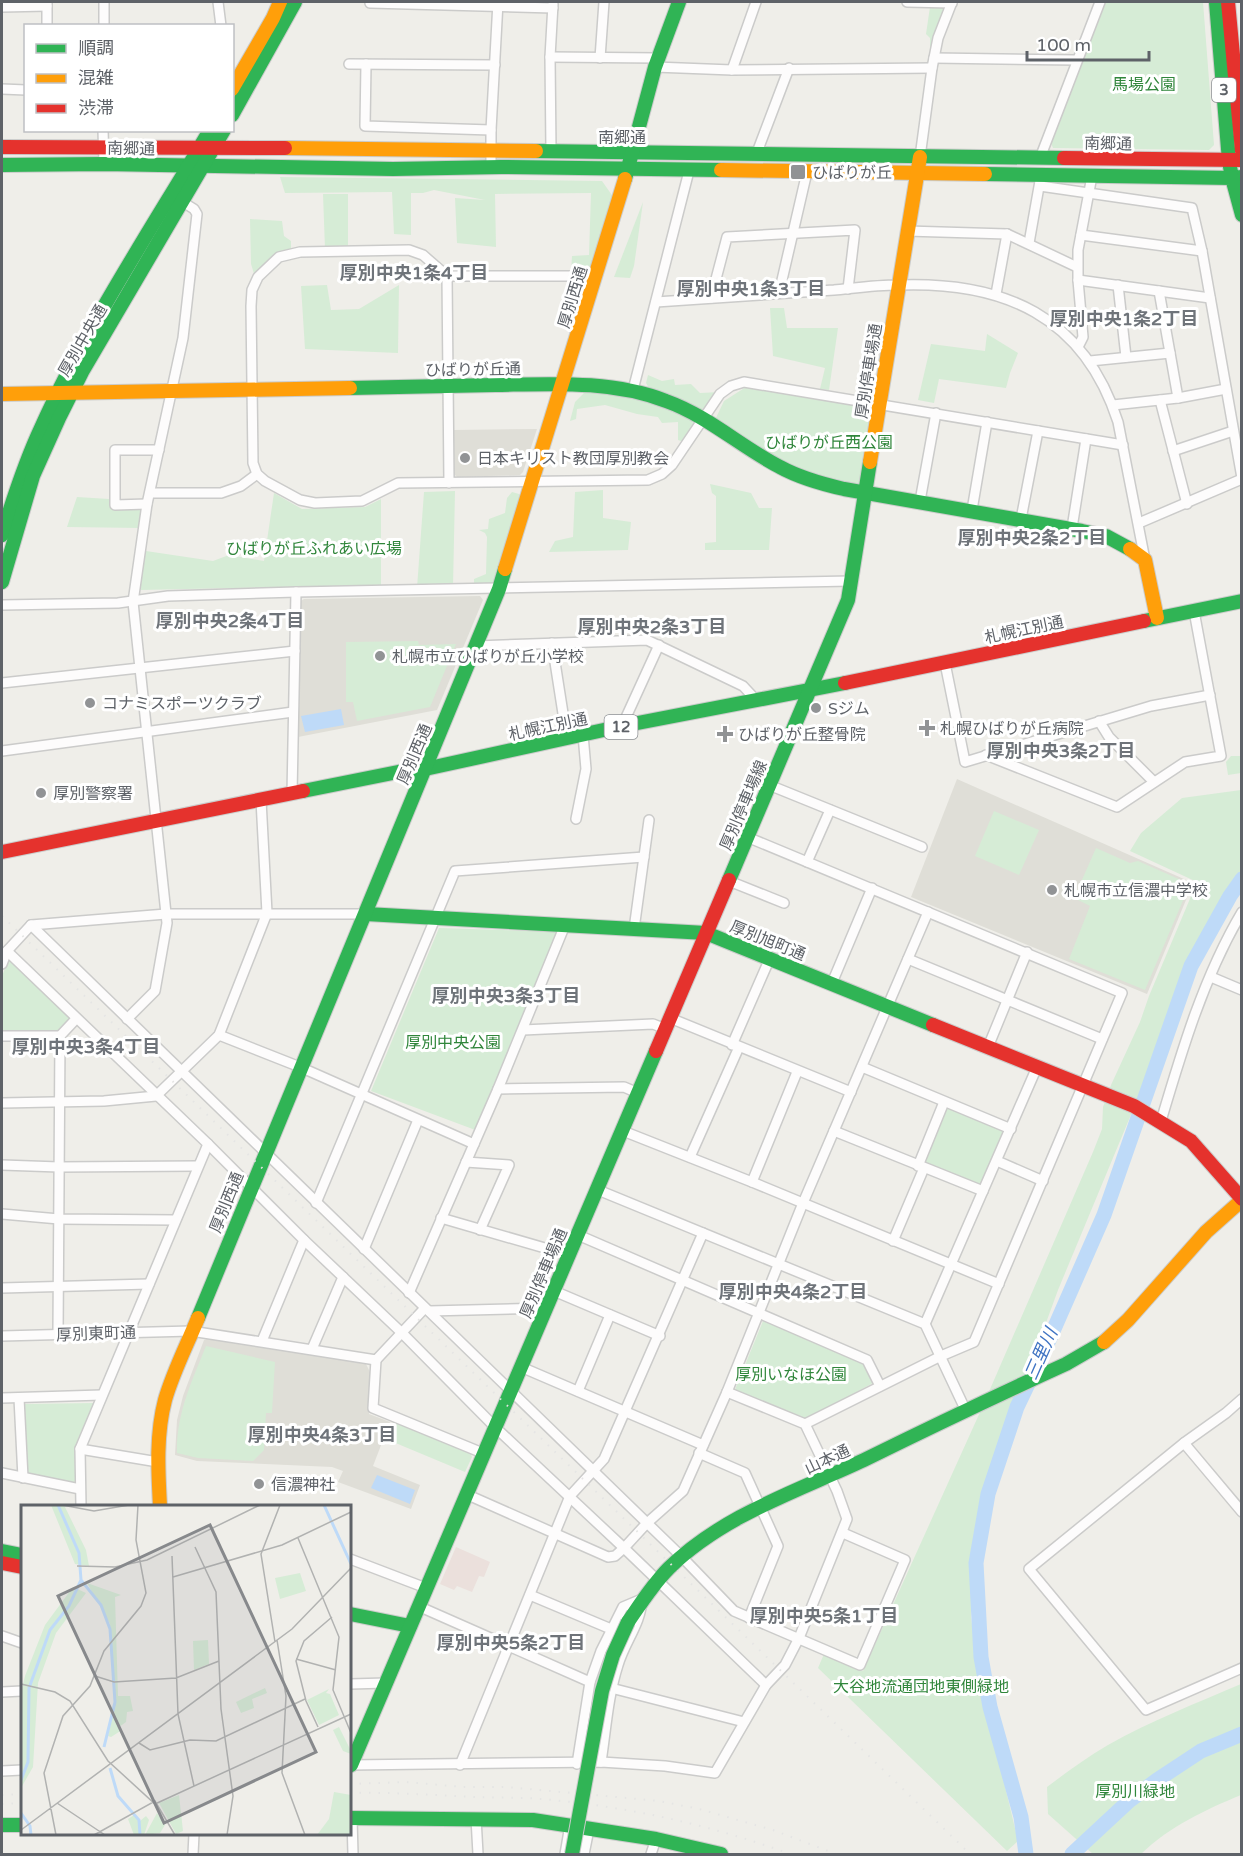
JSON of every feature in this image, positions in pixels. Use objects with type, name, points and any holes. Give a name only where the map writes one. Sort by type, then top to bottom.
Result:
[{"type":"main road","points":[[234,86],[280,2]]},
{"type":"main road","points":[[234,112],[295,2]]},
{"type":"main road","name":"厚別西通","points":[[160,1505],[159,1422],[164,1403],[191,1331],[500,589],[628,170],[656,63],[679,2]]},
{"type":"main road","name":"3","points":[[1216,2],[1237,178]]},
{"type":"main road","name":"3","points":[[1228,2],[1242,151]]},
{"type":"main road","name":"厚別中央通","points":[[2,535],[21,472],[140,247],[209,132]]},
{"type":"main road","name":"厚別中央通","points":[[2,582],[33,476],[64,394],[82,372],[223,132]]},
{"type":"main road","name":"南郷通","points":[[2,147],[491,150],[632,154],[1235,160]]},
{"type":"main road","name":"厚別停車場通","points":[[809,691],[848,600],[920,157]]},
{"type":"main road","name":"南郷通","points":[[2,165],[204,165],[393,169],[491,167],[917,174],[1040,181],[1092,176],[1237,178]]},
{"type":"main road","points":[[1237,178],[1242,215]]},
{"type":"main road","name":"ひばりが丘通","points":[[2,394],[563,385],[595,385],[633,390],[673,403],[704,419],[779,468],[806,479],[1106,536],[1145,560]]},
{"type":"main road","points":[[1145,560],[1157,618]]},
{"type":"main road","name":"札幌江別通","points":[[2,852],[398,772],[425,769],[622,726],[809,691],[1242,601]]},
{"type":"main road","name":"厚別停車場線","points":[[706,933],[809,691]]},
{"type":"main road","name":"厚別旭町通","points":[[366,914],[706,933],[1083,1085],[1161,1120]]},
{"type":"main road","name":"厚別停車場通","points":[[351,1763],[468,1495],[706,933]]},
{"type":"main road","points":[[1161,1120],[1191,1141],[1242,1199]]},
{"type":"main road","name":"山本通","points":[[572,1854],[602,1691],[613,1655],[628,1622],[642,1599],[681,1556],[720,1527],[760,1506],[829,1476],[1094,1349],[1121,1327],[1203,1233],[1242,1199]]},
{"type":"main road","points":[[2,1551],[21,1555]]},
{"type":"main road","points":[[2,1563],[21,1567]]},
{"type":"main road","points":[[351,1614],[410,1626]]},
{"type":"main road","points":[[351,1818],[533,1820],[656,1839],[721,1854]]},
{"type":"main road","points":[[2,1825],[21,1825]]},
{"type":"street","points":[[104,2],[104,24]]},
{"type":"street","points":[[218,2],[221,24]]},
{"type":"street","points":[[370,2],[553,5],[550,57],[551,152]]},
{"type":"street","points":[[600,58],[604,2]]},
{"type":"street","points":[[732,70],[756,2]]},
{"type":"street","points":[[907,2],[952,2],[938,38],[920,157]]},
{"type":"street","points":[[1040,158],[1100,2]]},
{"type":"street","points":[[491,167],[498,3]]},
{"type":"street","points":[[2,7],[47,4],[47,24]]},
{"type":"street","points":[[550,57],[600,58],[732,70],[1077,60]]},
{"type":"street","points":[[349,64],[495,65]]},
{"type":"street","points":[[366,64],[365,126],[491,130]]},
{"type":"street","points":[[756,155],[789,68]]},
{"type":"street","points":[[2,90],[24,90]]},
{"type":"street","points":[[103,132],[104,164]]},
{"type":"street","points":[[633,390],[689,171]]},
{"type":"street","points":[[779,293],[807,172]]},
{"type":"street","points":[[1078,347],[1083,337],[1077,267],[1092,176]]},
{"type":"street","points":[[1029,243],[1040,181],[1089,192],[1192,208],[1202,251],[1242,479],[1139,523]]},
{"type":"street","points":[[127,1019],[155,991],[167,923],[133,602],[147,504],[183,338],[197,214],[194,209],[181,201]]},
{"type":"street","points":[[711,298],[727,237],[855,230],[848,289]]},
{"type":"street","points":[[907,231],[1006,234],[1077,267]]},
{"type":"street","points":[[996,294],[1006,234]]},
{"type":"street","points":[[1081,234],[1202,251]]},
{"type":"street","points":[[596,276],[447,276],[423,255],[410,250],[300,252],[279,257],[258,277],[252,290],[253,463],[257,474],[300,500],[315,503],[362,501],[398,483],[648,480],[662,474],[672,465],[725,389],[744,382],[1123,445]]},
{"type":"street","points":[[447,276],[449,483]]},
{"type":"street","points":[[1078,279],[1210,298]]},
{"type":"street","points":[[656,302],[898,285],[945,286],[996,294],[1017,302],[1065,334],[1078,347],[1090,362],[1113,405],[1145,560]]},
{"type":"street","points":[[1118,285],[1126,357]]},
{"type":"street","points":[[1159,291],[1178,398]]},
{"type":"street","points":[[1090,362],[1170,353]]},
{"type":"street","points":[[1113,405],[1178,398],[1226,389]]},
{"type":"street","points":[[1160,400],[1186,504]]},
{"type":"street","points":[[920,501],[936,413]]},
{"type":"street","points":[[972,510],[987,422]]},
{"type":"street","points":[[1021,519],[1038,431]]},
{"type":"street","points":[[1173,451],[1233,431]]},
{"type":"street","points":[[1072,528],[1086,440]]},
{"type":"street","points":[[147,504],[116,505],[115,450],[159,450]]},
{"type":"street","points":[[151,493],[221,493],[241,486],[257,474]]},
{"type":"street","points":[[2,605],[133,602],[168,596],[296,592],[851,581]]},
{"type":"street","points":[[292,794],[296,592]]},
{"type":"street","points":[[986,755],[1117,807],[1185,762],[1221,756],[1194,611]]},
{"type":"street","points":[[476,646],[647,640],[743,686],[757,701]]},
{"type":"street","points":[[552,644],[567,739]]},
{"type":"street","points":[[622,726],[659,645]]},
{"type":"street","points":[[2,683],[295,651]]},
{"type":"street","points":[[945,663],[965,762],[1151,706],[1210,695]]},
{"type":"street","points":[[2,751],[294,712]]},
{"type":"street","points":[[1099,721],[1109,737],[1154,782]]},
{"type":"street","points":[[576,819],[586,769],[583,735]]},
{"type":"street","points":[[769,784],[922,847]]},
{"type":"street","points":[[2,1103],[104,1101],[156,1096],[219,1035],[267,913],[261,800]]},
{"type":"street","points":[[807,862],[830,810]]},
{"type":"street","points":[[634,929],[649,820]]},
{"type":"street","points":[[747,837],[1122,993],[974,1342],[941,1356],[805,1424]]},
{"type":"street","points":[[316,1203],[455,871],[644,857]]},
{"type":"street","points":[[729,880],[784,903]]},
{"type":"street","points":[[832,983],[872,888]]},
{"type":"street","points":[[468,1495],[608,1557],[615,1556],[683,1491],[727,1392],[803,1203],[928,912]]},
{"type":"street","points":[[1161,1120],[1186,1038],[1227,937],[1242,912]]},
{"type":"street","points":[[2,964],[7,951],[31,925],[166,914],[366,914]]},
{"type":"street","points":[[31,925],[594,1471],[734,1611],[860,1665],[905,1560],[843,1533]]},
{"type":"street","points":[[409,1293],[498,1089],[565,925]]},
{"type":"street","points":[[7,951],[208,1144],[304,1240],[402,1332],[496,1428],[766,1685]]},
{"type":"street","points":[[988,1047],[1027,952]]},
{"type":"street","points":[[690,1157],[770,958]]},
{"type":"street","points":[[908,959],[1102,1040]]},
{"type":"street","points":[[1211,977],[1242,990]]},
{"type":"street","points":[[58,1334],[60,1036],[76,1019]]},
{"type":"street","points":[[523,1030],[668,1024],[736,1046],[851,1092]]},
{"type":"street","points":[[219,1035],[300,1067],[474,1144]]},
{"type":"street","points":[[2,1036],[60,1036]]},
{"type":"street","points":[[861,1067],[1011,1129]]},
{"type":"street","points":[[925,1324],[1037,1067]]},
{"type":"street","points":[[752,1182],[797,1072]]},
{"type":"street","points":[[498,1089],[624,1087],[638,1092]]},
{"type":"street","points":[[893,1241],[944,1102]]},
{"type":"street","points":[[363,1249],[417,1120]]},
{"type":"street","points":[[622,1131],[999,1284]]},
{"type":"street","points":[[834,1131],[983,1191]]},
{"type":"street","points":[[81,1505],[80,1449],[208,1144]]},
{"type":"street","points":[[997,1161],[1043,1181]]},
{"type":"street","points":[[466,1162],[509,1165],[480,1230]]},
{"type":"street","points":[[2,1165],[198,1166]]},
{"type":"street","points":[[597,1190],[925,1324],[966,1411]]},
{"type":"street","points":[[2,1214],[59,1219],[175,1220]]},
{"type":"street","points":[[441,1218],[569,1255]]},
{"type":"street","points":[[460,1765],[570,1496],[604,1459],[704,1233]]},
{"type":"street","points":[[578,1235],[867,1360],[880,1386]]},
{"type":"street","points":[[262,1341],[304,1240]]},
{"type":"street","points":[[312,1350],[343,1277]]},
{"type":"street","points":[[2,1288],[149,1284]]},
{"type":"street","points":[[554,1291],[660,1336]]},
{"type":"street","points":[[485,1454],[373,1408],[376,1360],[427,1309],[546,1308]]},
{"type":"street","points":[[578,1391],[610,1316]]},
{"type":"street","name":"厚別東町通","points":[[2,1336],[191,1331],[376,1360]]},
{"type":"street","points":[[521,1367],[625,1412],[745,1473],[778,1546],[749,1618]]},
{"type":"street","points":[[351,1765],[601,1762],[665,1766],[715,1773],[766,1685],[785,1665],[799,1638],[847,1520],[805,1424],[727,1392]]},
{"type":"street","points":[[2,1398],[102,1395]]},
{"type":"street","points":[[19,1398],[23,1478]]},
{"type":"street","points":[[1242,1399],[1029,1569],[1146,1710],[1242,1668]]},
{"type":"street","points":[[1184,1443],[1242,1512]]},
{"type":"street","points":[[80,1449],[158,1462]]},
{"type":"street","points":[[2,1473],[80,1489]]},
{"type":"street","points":[[351,1559],[426,1588]]},
{"type":"street","points":[[530,1595],[611,1629]]},
{"type":"street","points":[[577,1764],[590,1682],[601,1651],[623,1607],[642,1599],[641,1614],[622,1653],[611,1688],[601,1762]]},
{"type":"street","points":[[418,1606],[590,1682]]},
{"type":"street","points":[[2,1636],[21,1643]]},
{"type":"street","points":[[351,1684],[386,1683]]},
{"type":"street","points":[[611,1688],[744,1722]]},
{"type":"street","points":[[2,1692],[21,1691]]},
{"type":"street","points":[[2,1771],[21,1770]]},
{"type":"street","points":[[351,1818],[353,1854]]},
{"type":"street","points":[[476,1818],[478,1854]]},
{"type":"street","points":[[565,1854],[570,1825]]},
{"type":"street","points":[[584,1854],[589,1829]]},
{"type":"street","points":[[193,1854],[194,1835]]},
{"type":"street","points":[[651,1854],[656,1839]]},
{"type":"shaded area","points":[[537,429],[520,475],[457,477],[454,474],[454,430]]},
{"type":"shaded area","name":"札幌市立ひばりが丘小学校","points":[[480,596],[483,600],[437,710],[298,737],[301,601],[304,599]]},
{"type":"shaded area","name":"札幌市立信濃中学校","points":[[957,779],[1193,883],[1147,994],[911,897]]},
{"type":"shaded area","points":[[210,1338],[366,1364],[370,1372],[369,1414],[390,1422],[373,1466],[420,1485],[411,1509],[338,1482],[343,1471],[332,1467],[197,1461],[175,1455],[177,1420],[183,1396],[204,1340]]},
{"type":"shaded area","points":[[456,1547],[490,1562],[484,1577],[479,1576],[472,1592],[457,1586],[454,1590],[440,1584]]},
{"type":"green space","name":"馬場公園","points":[[1106,2],[1203,2],[1214,145],[1209,150],[1053,148],[1051,143]]},
{"type":"green space","points":[[930,7],[946,7],[930,66],[930,38],[926,34]]},
{"type":"green space","points":[[280,177],[602,181],[614,198],[594,273],[571,273],[572,256],[589,255],[591,193],[495,194],[496,247],[457,243],[455,198],[485,200],[434,190],[411,193],[411,235],[394,234],[392,192],[285,193]]},
{"type":"green space","points":[[323,194],[348,194],[348,249],[325,249]]},
{"type":"green space","points":[[643,202],[634,266],[630,278],[614,277]]},
{"type":"green space","points":[[250,219],[282,221],[284,236],[291,241],[291,251],[255,277],[251,264]]},
{"type":"green space","points":[[327,285],[331,310],[359,309],[399,285],[398,353],[305,349],[301,286]]},
{"type":"green space","points":[[770,308],[784,308],[787,328],[838,328],[829,390],[820,389],[825,368],[773,356]]},
{"type":"green space","points":[[987,334],[1018,353],[1006,388],[939,379],[934,403],[918,400],[931,344],[985,351]]},
{"type":"green space","points":[[648,375],[662,381],[674,379],[675,385],[691,384],[700,393],[720,392],[703,416],[653,395],[646,383]]},
{"type":"green space","name":"ひばりが丘西公園","points":[[746,387],[873,409],[862,486],[808,478],[714,422],[724,401]]},
{"type":"green space","points":[[586,391],[652,399],[690,416],[696,430],[684,442],[678,440],[678,422],[662,423],[658,417],[605,405],[577,409],[576,419],[570,421],[575,402]]},
{"type":"green space","points":[[710,484],[751,493],[759,508],[772,508],[769,550],[705,550],[705,543],[716,542],[716,496],[712,493]]},
{"type":"green space","points":[[603,490],[603,518],[631,522],[628,550],[549,552],[555,541],[573,537],[575,492]]},
{"type":"green space","points":[[455,491],[453,587],[417,588],[424,492]]},
{"type":"green space","points":[[512,492],[519,494],[522,504],[497,580],[491,586],[474,589],[474,579],[486,574],[487,537],[479,530],[488,529],[489,519],[505,513],[507,498]]},
{"type":"green space","name":"ひばりが丘ふれあい広場","points":[[274,493],[302,509],[365,507],[381,499],[381,585],[141,590],[139,587],[146,551],[213,561],[229,555],[264,561]]},
{"type":"green space","points":[[77,497],[109,499],[116,507],[145,507],[141,528],[67,527]]},
{"type":"green space","points":[[418,641],[419,645],[456,644],[430,707],[357,721],[353,702],[346,702],[346,642]]},
{"type":"green space","points":[[1231,756],[1241,756],[1241,773],[1228,775],[1226,762]]},
{"type":"green space","name":"大谷地流通団地東側緑地","points":[[1241,790],[1241,879],[1228,894],[1197,946],[1145,1081],[1058,1290],[981,1501],[971,1560],[971,1617],[978,1673],[1018,1841],[1007,1851],[818,1668],[824,1654],[863,1671],[981,1410],[1093,1152],[1102,1129],[1103,1107],[1111,1085],[1140,1022],[1197,882],[1130,851],[1141,833],[1182,798]]},
{"type":"green space","points":[[994,811],[1039,830],[1019,875],[975,856]]},
{"type":"green space","points":[[1096,848],[1130,863],[1138,861],[1190,884],[1145,990],[1069,959],[1090,906],[1074,898]]},
{"type":"green space","name":"厚別中央公園","points":[[439,928],[559,932],[478,1131],[371,1091]]},
{"type":"green space","points":[[9,958],[72,1019],[60,1033],[2,1034],[2,976]]},
{"type":"green space","points":[[947,1106],[1008,1131],[982,1188],[921,1165]]},
{"type":"green space","name":"厚別いなほ公園","points":[[763,1321],[862,1362],[873,1383],[805,1420],[734,1392]]},
{"type":"green space","points":[[206,1346],[275,1362],[272,1413],[266,1413],[264,1450],[253,1461],[198,1458],[177,1453],[182,1411]]},
{"type":"green space","points":[[96,1403],[75,1452],[76,1483],[27,1475],[25,1404]]},
{"type":"green space","points":[[394,1420],[470,1452],[472,1457],[465,1472],[386,1439]]},
{"type":"green space","name":"厚別川緑地","points":[[1241,1684],[1241,1795],[1176,1827],[1141,1854],[1093,1854],[1048,1814],[1047,1787],[1084,1760],[1140,1728]]},
{"type":"water","points":[[341,709],[344,725],[305,732],[301,716]]},
{"type":"water","points":[[377,1475],[415,1490],[410,1504],[371,1488]]},
{"type":"waterway","name":"三里川","points":[[1026,1854],[1021,1817],[990,1707],[981,1657],[976,1563],[988,1494],[1017,1407],[1104,1215],[1191,966],[1242,879]]},
{"type":"waterway","points":[[1072,1854],[1129,1801],[1157,1780],[1201,1751],[1242,1734]]},
{"type":"railway","points":[[2,916],[970,1854]]},
{"type":"railway","points":[[351,1784],[406,1782],[463,1787],[507,1787],[659,1801],[699,1809],[773,1830],[836,1854]]},
{"type":"railway","points":[[351,1793],[533,1798],[605,1806],[668,1818],[730,1834],[790,1854]]},
{"type":"railway","points":[[2,1795],[21,1794]]},
{"type":"railway","points":[[2,1804],[21,1803]]},
{"type":"traffic: fast","points":[[234,111],[295,2]]},
{"type":"traffic: fast","points":[[625,179],[655,67],[679,2]]},
{"type":"traffic: fast","points":[[1216,2],[1229,161],[1232,178],[1242,177]]},
{"type":"traffic: fast","points":[[2,535],[30,454],[59,389],[121,277],[209,132]]},
{"type":"traffic: fast","points":[[2,582],[33,476],[60,416],[82,372],[223,132]]},
{"type":"traffic: fast","points":[[536,151],[1064,158]]},
{"type":"traffic: fast","points":[[2,165],[721,170]]},
{"type":"traffic: fast","points":[[985,174],[1232,178],[1242,215]]},
{"type":"traffic: fast","points":[[350,388],[560,384],[625,389],[681,407],[766,459],[811,480],[844,489],[1106,536],[1130,549]]},
{"type":"traffic: fast","points":[[729,880],[848,600],[870,462]]},
{"type":"traffic: fast","points":[[198,1318],[499,589],[505,569]]},
{"type":"traffic: fast","points":[[1144,621],[1242,601]]},
{"type":"traffic: fast","points":[[303,791],[398,772],[425,769],[622,726],[845,683]]},
{"type":"traffic: fast","points":[[366,914],[706,933],[933,1025]]},
{"type":"traffic: fast","points":[[351,1765],[656,1051]]},
{"type":"traffic: fast","points":[[628,1622],[652,1587],[669,1568],[713,1533],[762,1506],[1066,1364],[1104,1342]]},
{"type":"traffic: fast","points":[[2,1551],[21,1555]]},
{"type":"traffic: fast","points":[[351,1614],[410,1626]]},
{"type":"traffic: fast","points":[[572,1854],[602,1691],[613,1655],[628,1622]]},
{"type":"traffic: fast","points":[[351,1818],[533,1820],[656,1839],[721,1854]]},
{"type":"traffic: fast","points":[[2,1825],[21,1825]]},
{"type":"traffic: slow","points":[[234,86],[280,2]]},
{"type":"traffic: slow","points":[[285,148],[536,151]]},
{"type":"traffic: slow","points":[[870,462],[920,157]]},
{"type":"traffic: slow","points":[[721,170],[985,174]]},
{"type":"traffic: slow","points":[[505,569],[625,179]]},
{"type":"traffic: slow","points":[[2,394],[350,388]]},
{"type":"traffic: slow","points":[[1130,549],[1145,560],[1157,618]]},
{"type":"traffic: slow","points":[[1104,1342],[1128,1320],[1206,1232],[1242,1200]]},
{"type":"traffic: slow","points":[[160,1505],[158,1452],[162,1413],[172,1379],[198,1318]]},
{"type":"traffic: jam","points":[[1228,2],[1242,151]]},
{"type":"traffic: jam","points":[[2,147],[285,148]]},
{"type":"traffic: jam","points":[[1064,158],[1242,160]]},
{"type":"traffic: jam","points":[[845,683],[1144,621]]},
{"type":"traffic: jam","points":[[2,852],[303,791]]},
{"type":"traffic: jam","points":[[656,1051],[729,880]]},
{"type":"traffic: jam","points":[[933,1025],[1134,1106],[1191,1141],[1242,1199]]},
{"type":"traffic: jam","points":[[2,1563],[21,1567]]},
{"type":"place","name":"ひばりが丘","points":[[798,172]]},
{"type":"place","name":"日本キリスト教団厚別教会","points":[[465,458]]},
{"type":"place","name":"札幌市立ひばりが丘小学校","points":[[380,656]]},
{"type":"place","name":"コナミスポーツクラブ","points":[[90,703]]},
{"type":"place","name":"Sジム","points":[[816,708]]},
{"type":"place","name":"札幌ひばりが丘病院","points":[[927,728]]},
{"type":"place","name":"ひばりが丘整骨院","points":[[725,734]]},
{"type":"place","name":"厚別警察署","points":[[41,793]]},
{"type":"place","name":"札幌市立信濃中学校","points":[[1052,890]]},
{"type":"place","name":"信濃神社","points":[[259,1484]]},
{"type":"district","name":"厚別中央1条4丁目","points":[[414,273]]},
{"type":"district","name":"厚別中央1条3丁目","points":[[751,289]]},
{"type":"district","name":"厚別中央1条2丁目","points":[[1124,319]]},
{"type":"district","name":"厚別中央2条2丁目","points":[[1032,538]]},
{"type":"district","name":"厚別中央2条4丁目","points":[[230,621]]},
{"type":"district","name":"厚別中央2条3丁目","points":[[652,627]]},
{"type":"district","name":"厚別中央3条2丁目","points":[[1061,751]]},
{"type":"district","name":"厚別中央3条3丁目","points":[[506,996]]},
{"type":"district","name":"厚別中央3条4丁目","points":[[86,1047]]},
{"type":"district","name":"厚別中央4条2丁目","points":[[793,1292]]},
{"type":"district","name":"厚別中央4条3丁目","points":[[322,1435]]},
{"type":"district","name":"厚別中央5条1丁目","points":[[824,1616]]},
{"type":"district","name":"厚別中央5条2丁目","points":[[511,1643]]}]
